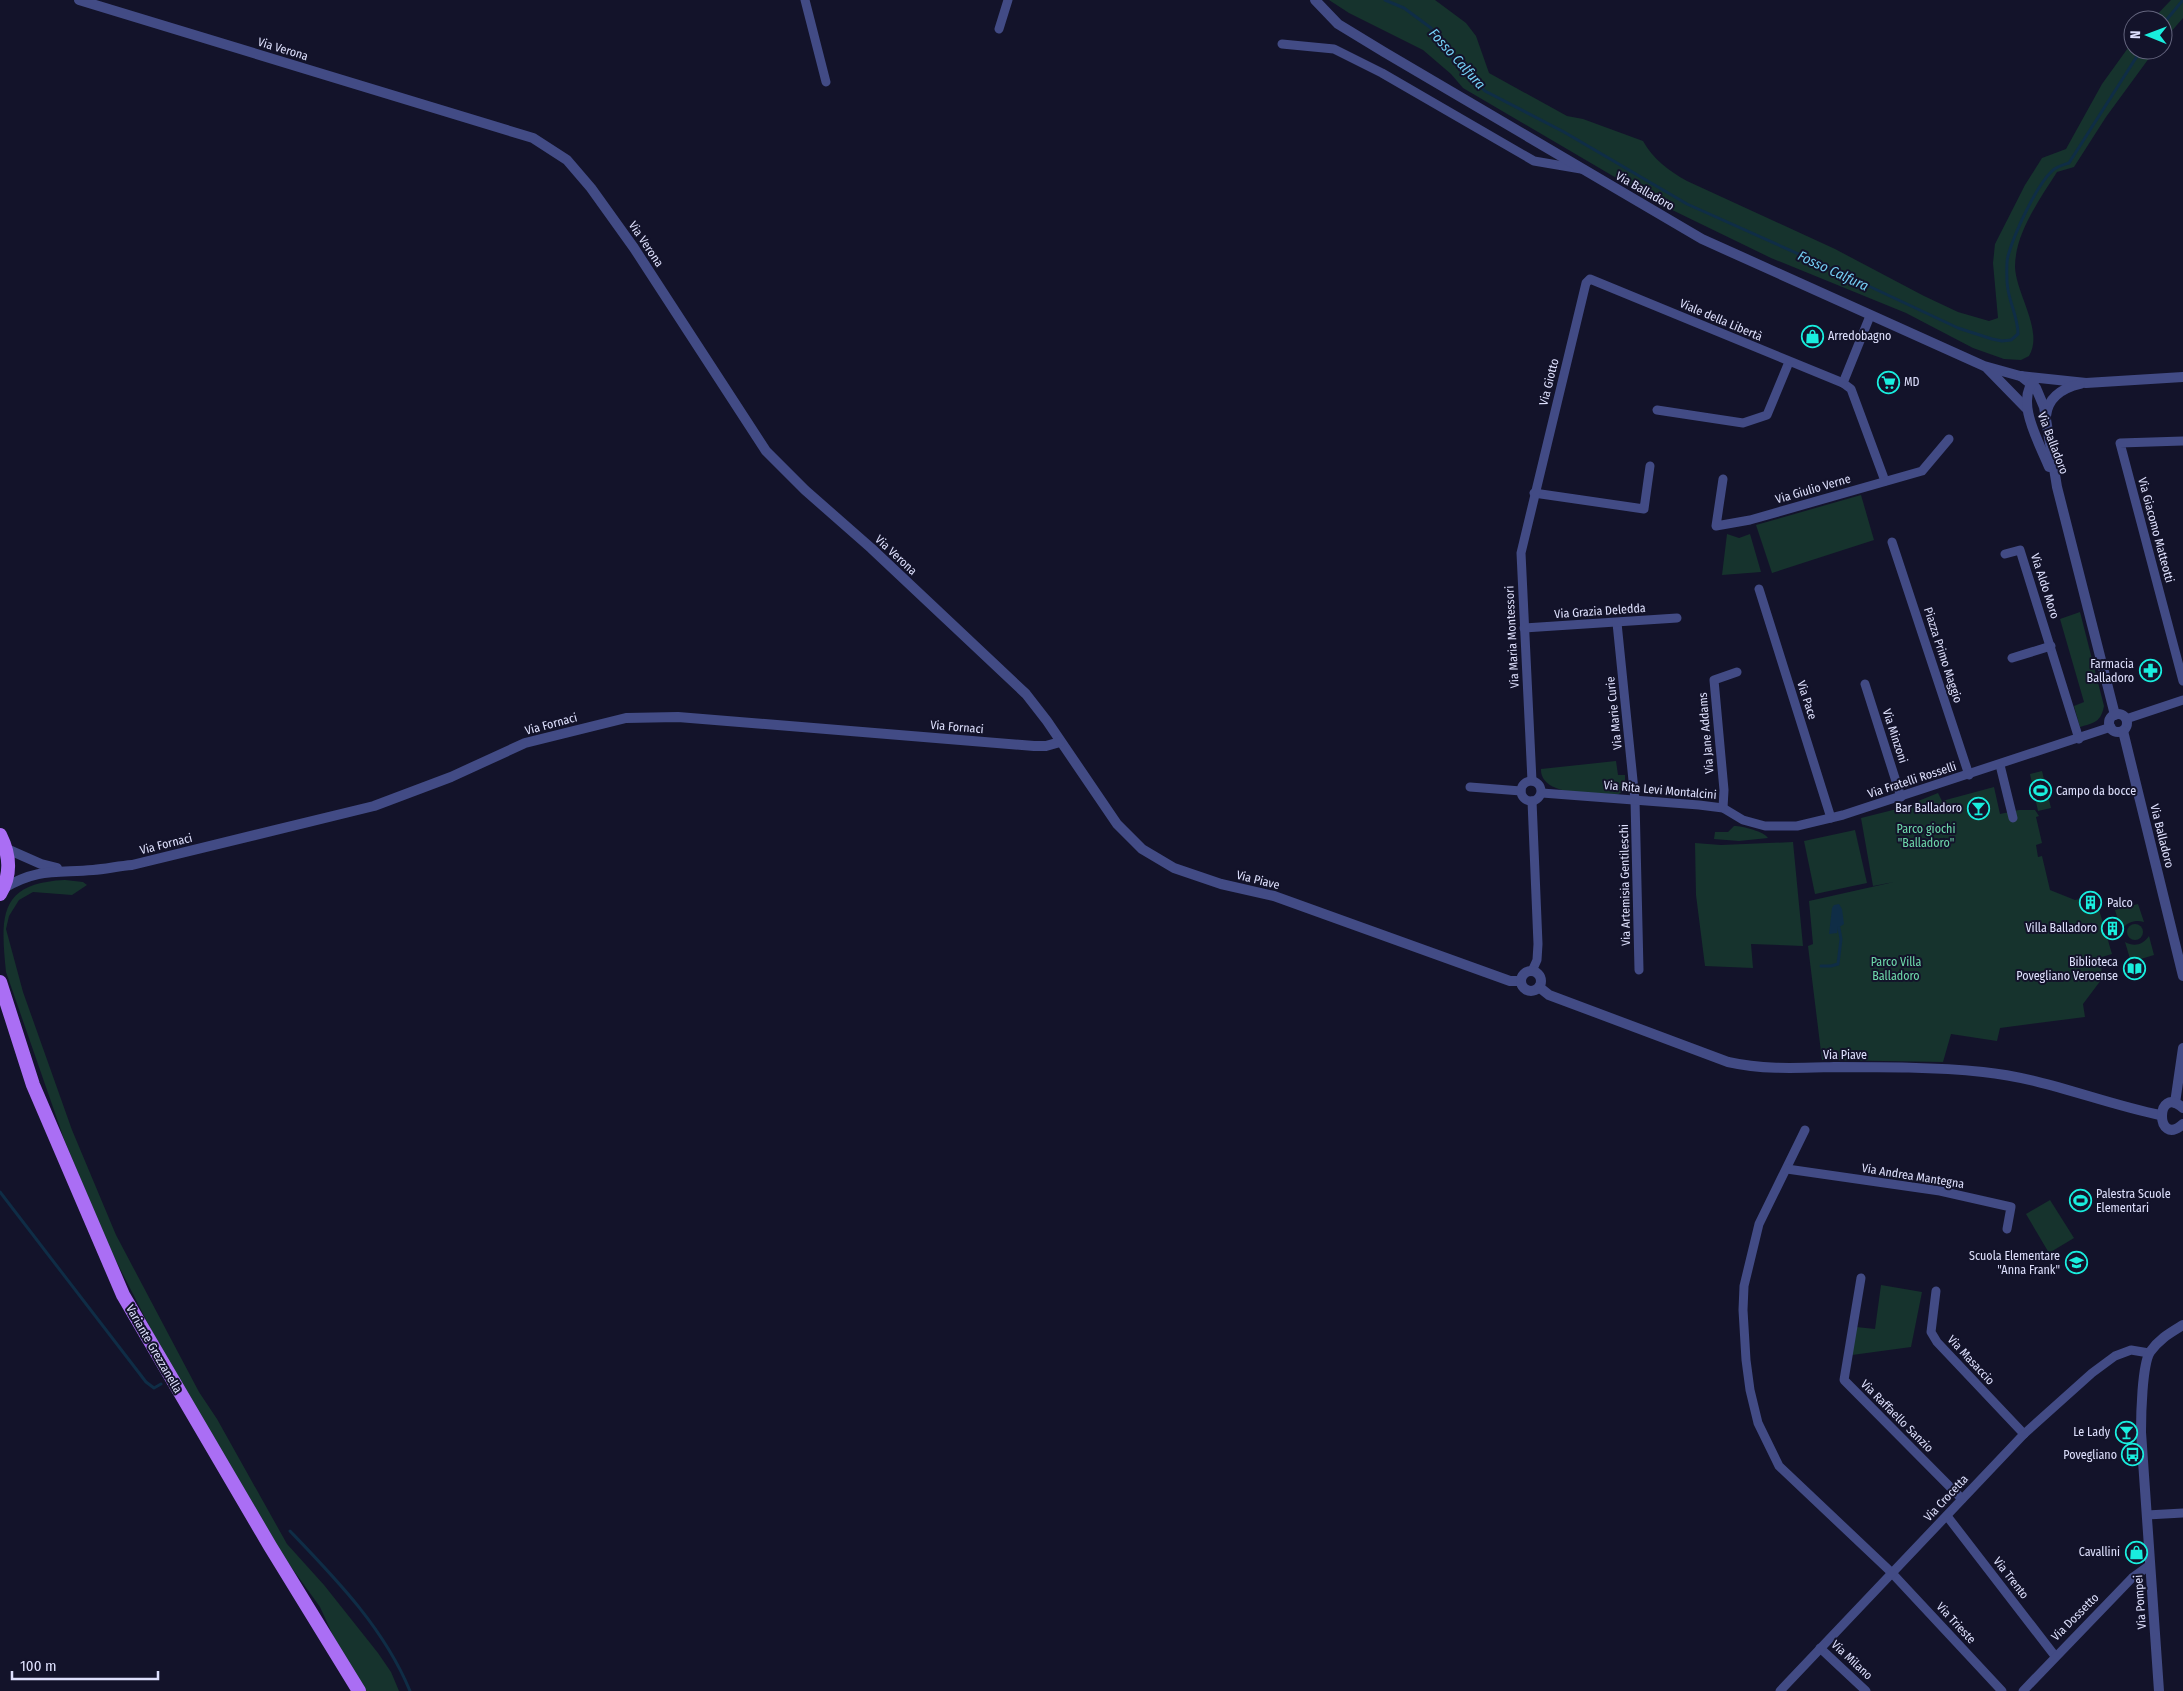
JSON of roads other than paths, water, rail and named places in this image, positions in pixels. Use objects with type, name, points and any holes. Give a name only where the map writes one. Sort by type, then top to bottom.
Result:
[{"type":"main road","points":[[0,835],[7,849],[10,866],[2,891]]},
{"type":"main road","name":"Variante Grezzanella","points":[[0,982],[33,1085],[123,1295],[270,1546],[359,1691]]},
{"type":"street","name":"Via Verona","points":[[79,0],[533,138],[567,160],[591,188],[634,248],[766,451],[804,490],[871,548],[1026,694],[1047,721]]},
{"type":"street","points":[[805,0],[826,82]]},
{"type":"street","points":[[999,29],[1008,0]]},
{"type":"street","name":"Via Balladoro","points":[[1315,0],[1338,24],[1702,239],[1984,366],[2035,381]]},
{"type":"street","points":[[1282,44],[1334,49],[1382,73],[1534,161],[1584,169]]},
{"type":"street","name":"Viale della Libertà","points":[[1590,279],[1843,383]]},
{"type":"street","name":"Via Giotto","points":[[1534,493],[1586,283],[1590,279]]},
{"type":"street","points":[[1870,316],[1843,383],[1851,389],[1886,481]]},
{"type":"street","points":[[1657,410],[1743,423],[1767,414],[1789,362]]},
{"type":"street","name":"Via Balladoro","points":[[1984,366],[2026,408]]},
{"type":"street","points":[[2035,381],[2086,383],[2183,377]]},
{"type":"street","name":"Via Balladoro","points":[[2035,381],[2026,397],[2026,408],[2056,487],[2115,715]]},
{"type":"street","name":"Via Balladoro","points":[[2035,381],[2046,417],[2056,487]]},
{"type":"street","name":"Via Balladoro","points":[[2046,417],[2049,404],[2062,390],[2086,383]]},
{"type":"street","name":"Via Giulio Verne","points":[[1723,479],[1716,526],[1750,520],[1922,471],[1949,439]]},
{"type":"street","name":"Via Giacomo Matteotti","points":[[2183,441],[2120,443],[2183,681]]},
{"type":"street","points":[[1534,493],[1644,509],[1650,466]]},
{"type":"street","name":"Via Maria Montessori","points":[[1532,780],[1521,552],[1534,493]]},
{"type":"street","name":"Piazza Primo Maggio","points":[[1892,542],[1969,775]]},
{"type":"street","name":"Via Aldo Moro","points":[[2005,554],[2020,550],[2079,739]]},
{"type":"street","name":"Via Pace","points":[[1759,589],[1831,818]]},
{"type":"street","name":"Via Grazia Deledda","points":[[1524,628],[1677,618]]},
{"type":"street","name":"Via Marie Curie","points":[[1617,623],[1635,800]]},
{"type":"street","points":[[2012,658],[2051,646]]},
{"type":"street","name":"Via Jane Addams","points":[[1723,808],[1724,790],[1714,680],[1737,672]]},
{"type":"street","name":"Via Minzoni","points":[[1865,684],[1901,797]]},
{"type":"street","points":[[2126,719],[2183,700]]},
{"type":"street","points":[[2115,715],[2121,715],[2126,719],[2127,724],[2122,731],[2115,731],[2111,727],[2111,719],[2115,715]]},
{"type":"street","name":"Via Fornaci","points":[[65,870],[92,870],[132,865],[374,806],[451,777],[525,743],[626,718],[678,717],[1034,746],[1046,746],[1060,742]]},
{"type":"street","name":"Via Piave","points":[[1047,721],[1117,824],[1142,849],[1174,868],[1221,884],[1274,896],[1510,981],[1521,981]]},
{"type":"street","name":"Via Fratelli Rosselli","points":[[1831,818],[2000,765],[2111,727]]},
{"type":"street","name":"Via Balladoro","points":[[2122,731],[2183,976]]},
{"type":"street","points":[[2000,765],[2013,818]]},
{"type":"street","points":[[1532,780],[1540,786],[1542,793],[1532,801],[1523,797],[1521,791],[1525,782],[1532,780]]},
{"type":"street","points":[[1470,787],[1521,791]]},
{"type":"street","name":"Via Rita Levi Montalcini","points":[[1542,793],[1723,808],[1743,820],[1765,826],[1797,826],[1831,818]]},
{"type":"street","name":"Via Artemisia Gentileschi","points":[[1635,800],[1639,970]]},
{"type":"street","points":[[1532,801],[1538,944],[1537,960],[1532,971]]},
{"type":"street","points":[[7,849],[41,864],[65,870]]},
{"type":"street","points":[[2,891],[18,880],[36,874],[65,870]]},
{"type":"street","points":[[1532,971],[1540,977],[1539,987],[1530,991],[1522,986],[1521,981],[1524,973],[1532,971]]},
{"type":"street","name":"Via Piave","points":[[1539,987],[1549,995],[1698,1052],[1755,1068],[1872,1067],[1985,1072],[2053,1086],[2109,1103],[2160,1115]]},
{"type":"street","points":[[2183,1048],[2179,1106],[2164,1107],[2160,1115],[2162,1123],[2168,1128],[2176,1128],[2183,1124]]},
{"type":"street","name":"Via Trieste","points":[[1805,1130],[1759,1224],[1744,1286],[1743,1310],[1746,1360],[1750,1390],[1758,1423],[1779,1466],[1891,1572],[2002,1691]]},
{"type":"street","name":"Via Andrea Mantegna","points":[[1786,1169],[1940,1191],[2011,1206],[2007,1229]]},
{"type":"street","name":"Via Raffaello Sanzio","points":[[1861,1278],[1844,1380],[1962,1500]]},
{"type":"street","name":"Via Masaccio","points":[[1936,1291],[1931,1332],[1937,1342],[2024,1434]]},
{"type":"street","name":"Via Pompei","points":[[2159,1691],[2141,1432],[2141,1401],[2149,1354],[2162,1338],[2183,1325]]},
{"type":"street","name":"Via Crocetta","points":[[1780,1691],[2024,1434],[2092,1373],[2115,1356],[2131,1350],[2149,1354]]},
{"type":"street","points":[[2148,1515],[2183,1513]]},
{"type":"street","name":"Via Trento","points":[[1947,1516],[2055,1656]]},
{"type":"street","name":"Via Dossetto","points":[[2023,1691],[2132,1578],[2150,1565]]},
{"type":"street","name":"Via Milano","points":[[1820,1648],[1866,1691]]},
{"type":"water","points":[[1839,904],[1842,909],[1844,924],[1838,928],[1837,933],[1829,934],[1832,908],[1834,905]]},
{"type":"waterway","name":"Fosso Calfura","points":[[1385,0],[1404,8],[1431,28],[1451,56],[1485,91],[1564,132],[1687,204],[1958,328],[2002,341],[2011,340],[2018,334],[2009,296],[2007,262],[2020,223],[2046,178],[2058,167],[2069,163],[2135,60]]},
{"type":"waterway","name":"Fosso Calfura","points":[[2173,12],[2183,0]]},
{"type":"waterway","points":[[1821,966],[1838,964],[1841,939],[1839,928]]},
{"type":"waterway","points":[[0,1192],[146,1382],[154,1388],[161,1384]]},
{"type":"waterway","points":[[290,1531],[358,1605],[387,1646],[410,1691]]},
{"type":"place","name":"Arredobagno","points":[[1812,336]]},
{"type":"place","name":"MD","points":[[1888,382]]},
{"type":"place","name":"Farmacia Balladoro","points":[[2150,671]]},
{"type":"place","name":"Campo da bocce","points":[[2040,791]]},
{"type":"place","name":"Bar Balladoro","points":[[1978,808]]},
{"type":"place","name":"Palco","points":[[2091,903]]},
{"type":"place","name":"Villa Balladoro","points":[[2113,928]]},
{"type":"place","name":"Biblioteca Povegliano Veroense","points":[[2134,969]]},
{"type":"place","name":"Palestra Scuole Elementari","points":[[2080,1201]]},
{"type":"place","name":"Scuola Elementare \"Anna Frank\"","points":[[2076,1263]]},
{"type":"place","name":"Le Lady","points":[[2126,1432]]},
{"type":"place","name":"Povegliano","points":[[2133,1455]]},
{"type":"place","name":"Cavallini","points":[[2136,1552]]},
{"type":"park label","name":"Parco giochi \"Balladoro\"","points":[[1926,836]]},
{"type":"park label","name":"Parco Villa Balladoro","points":[[1896,969]]}]
